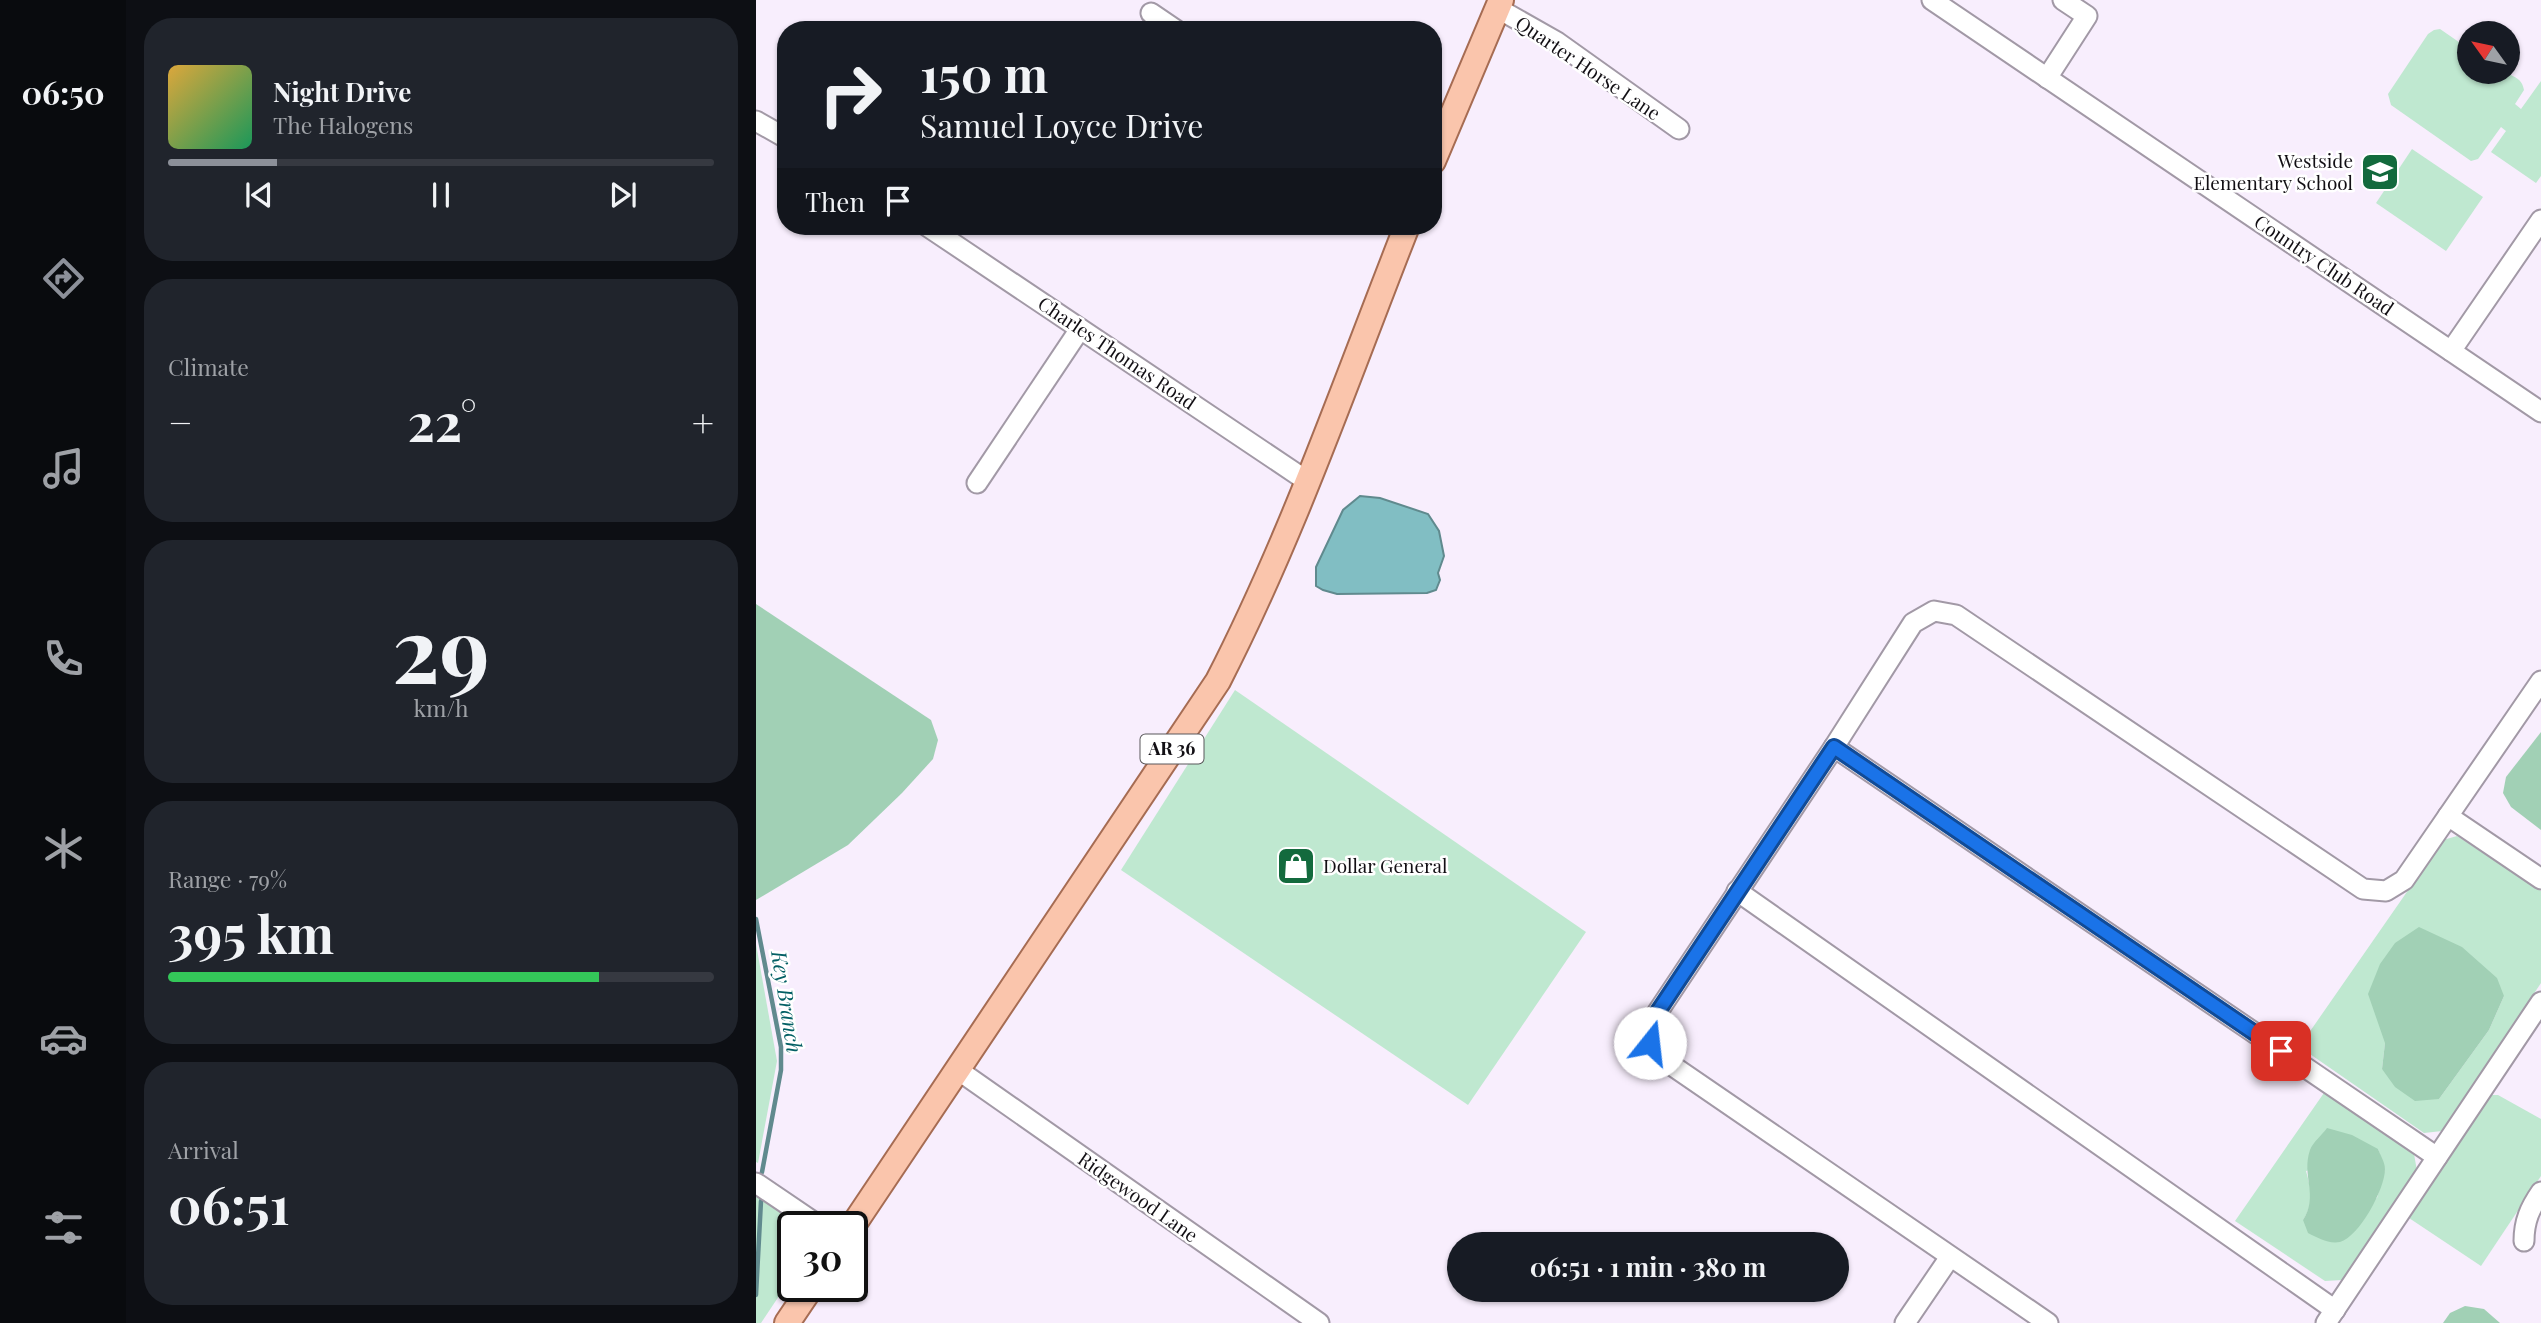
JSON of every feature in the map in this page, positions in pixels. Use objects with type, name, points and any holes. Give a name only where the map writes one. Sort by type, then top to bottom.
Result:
[{"type":"main road","points":[[1442,140],[1499,4]]},
{"type":"main road","name":"AR 36","points":[[863,1211],[1218,681],[1246,627],[1307,481],[1403,235]]},
{"type":"main road","points":[[787,1323],[801,1302]]},
{"type":"street","name":"Country Club Road","points":[[1932,0],[2541,412]]},
{"type":"street","points":[[2047,78],[2087,16],[2063,0]]},
{"type":"street","name":"Quarter Horse Lane","points":[[1499,4],[1679,129]]},
{"type":"street","points":[[1151,13],[1163,21]]},
{"type":"street","points":[[756,121],[777,133]]},
{"type":"street","points":[[2451,351],[2541,220]]},
{"type":"street","name":"Charles Thomas Road","points":[[940,235],[1307,481]]},
{"type":"street","points":[[977,483],[1080,328]]},
{"type":"street","points":[[2048,1323],[1664,1060],[1650,1043],[1653,1019],[1913,623],[1934,611],[1956,615],[2363,889],[2386,891],[2404,880],[2541,681]]},
{"type":"street","points":[[1834,747],[2437,1157]]},
{"type":"street","points":[[2448,816],[2541,879]]},
{"type":"street","points":[[1737,891],[2331,1316],[2541,1002]]},
{"type":"street","name":"Ridgewood Lane","points":[[958,1070],[1319,1323]]},
{"type":"street","points":[[756,1183],[797,1211]]},
{"type":"street","points":[[2524,1241],[2527,1217],[2541,1192]]},
{"type":"street","points":[[1905,1323],[1950,1257]]},
{"type":"green space","points":[[2440,29],[2457,41],[2457,84],[2520,84],[2520,82],[2524,90],[2515,104],[2521,109],[2541,81],[2541,176],[2536,183],[2491,152],[2506,131],[2501,127],[2478,159],[2471,161],[2391,105],[2388,94],[2428,34]]},
{"type":"green space","points":[[2412,149],[2483,197],[2446,251],[2376,203]]},
{"type":"green space","points":[[756,604],[931,720],[938,740],[933,759],[848,845],[756,900]]},
{"type":"green space","points":[[1235,690],[1586,932],[1468,1105],[1121,870]]},
{"type":"green space","points":[[2541,732],[2541,830],[2511,807],[2503,793],[2506,777]]},
{"type":"green space","points":[[2457,836],[2541,891],[2541,983],[2442,1131],[2424,1133],[2307,1052],[2304,1040],[2443,840]],"holes":[[[2504,996],[2489,1030],[2439,1099],[2382,1069],[2385,1043]]]},
{"type":"green space","points":[[2419,927],[2462,947],[2497,978],[2504,996],[2489,1030],[2439,1099],[2415,1101],[2395,1087],[2382,1069],[2385,1043],[2368,994],[2380,964],[2395,943]]},
{"type":"green space","points":[[756,944],[777,1061],[758,1163],[756,1162]]},
{"type":"green space","points":[[2326,1090],[2413,1148],[2417,1171],[2342,1280],[2325,1281],[2235,1221]],"holes":[[[2378,1149],[2385,1169],[2377,1198],[2303,1220],[2309,1208],[2310,1196],[2306,1171]]]},
{"type":"green space","points":[[2491,1095],[2498,1095],[2541,1119],[2541,1176],[2481,1266],[2409,1218]]},
{"type":"green space","points":[[2327,1128],[2352,1135],[2378,1149],[2385,1167],[2381,1188],[2370,1211],[2355,1231],[2340,1242],[2319,1239],[2308,1233],[2303,1220],[2310,1202],[2307,1168],[2310,1150]]},
{"type":"green space","points":[[756,1190],[786,1211],[777,1211],[777,1299],[761,1323],[756,1323]]},
{"type":"green space","points":[[2465,1306],[2484,1309],[2500,1323],[2443,1323],[2450,1313]]},
{"type":"water","points":[[1360,496],[1380,498],[1428,514],[1439,531],[1444,556],[1436,590],[1427,593],[1337,594],[1316,586],[1316,567],[1343,510]]},
{"type":"waterway","name":"Key Branch","points":[[756,919],[781,1047],[781,1070],[762,1172]]},
{"type":"waterway","name":"Key Branch","points":[[756,1295],[761,1201]]},
{"type":"place","name":"Westside Elementary School","points":[[2380,172]]},
{"type":"place","name":"Dollar General","points":[[1296,866]]},
{"type":"route","points":[[1650,1043],[1653,1019],[1834,747],[2281,1051]]}]
